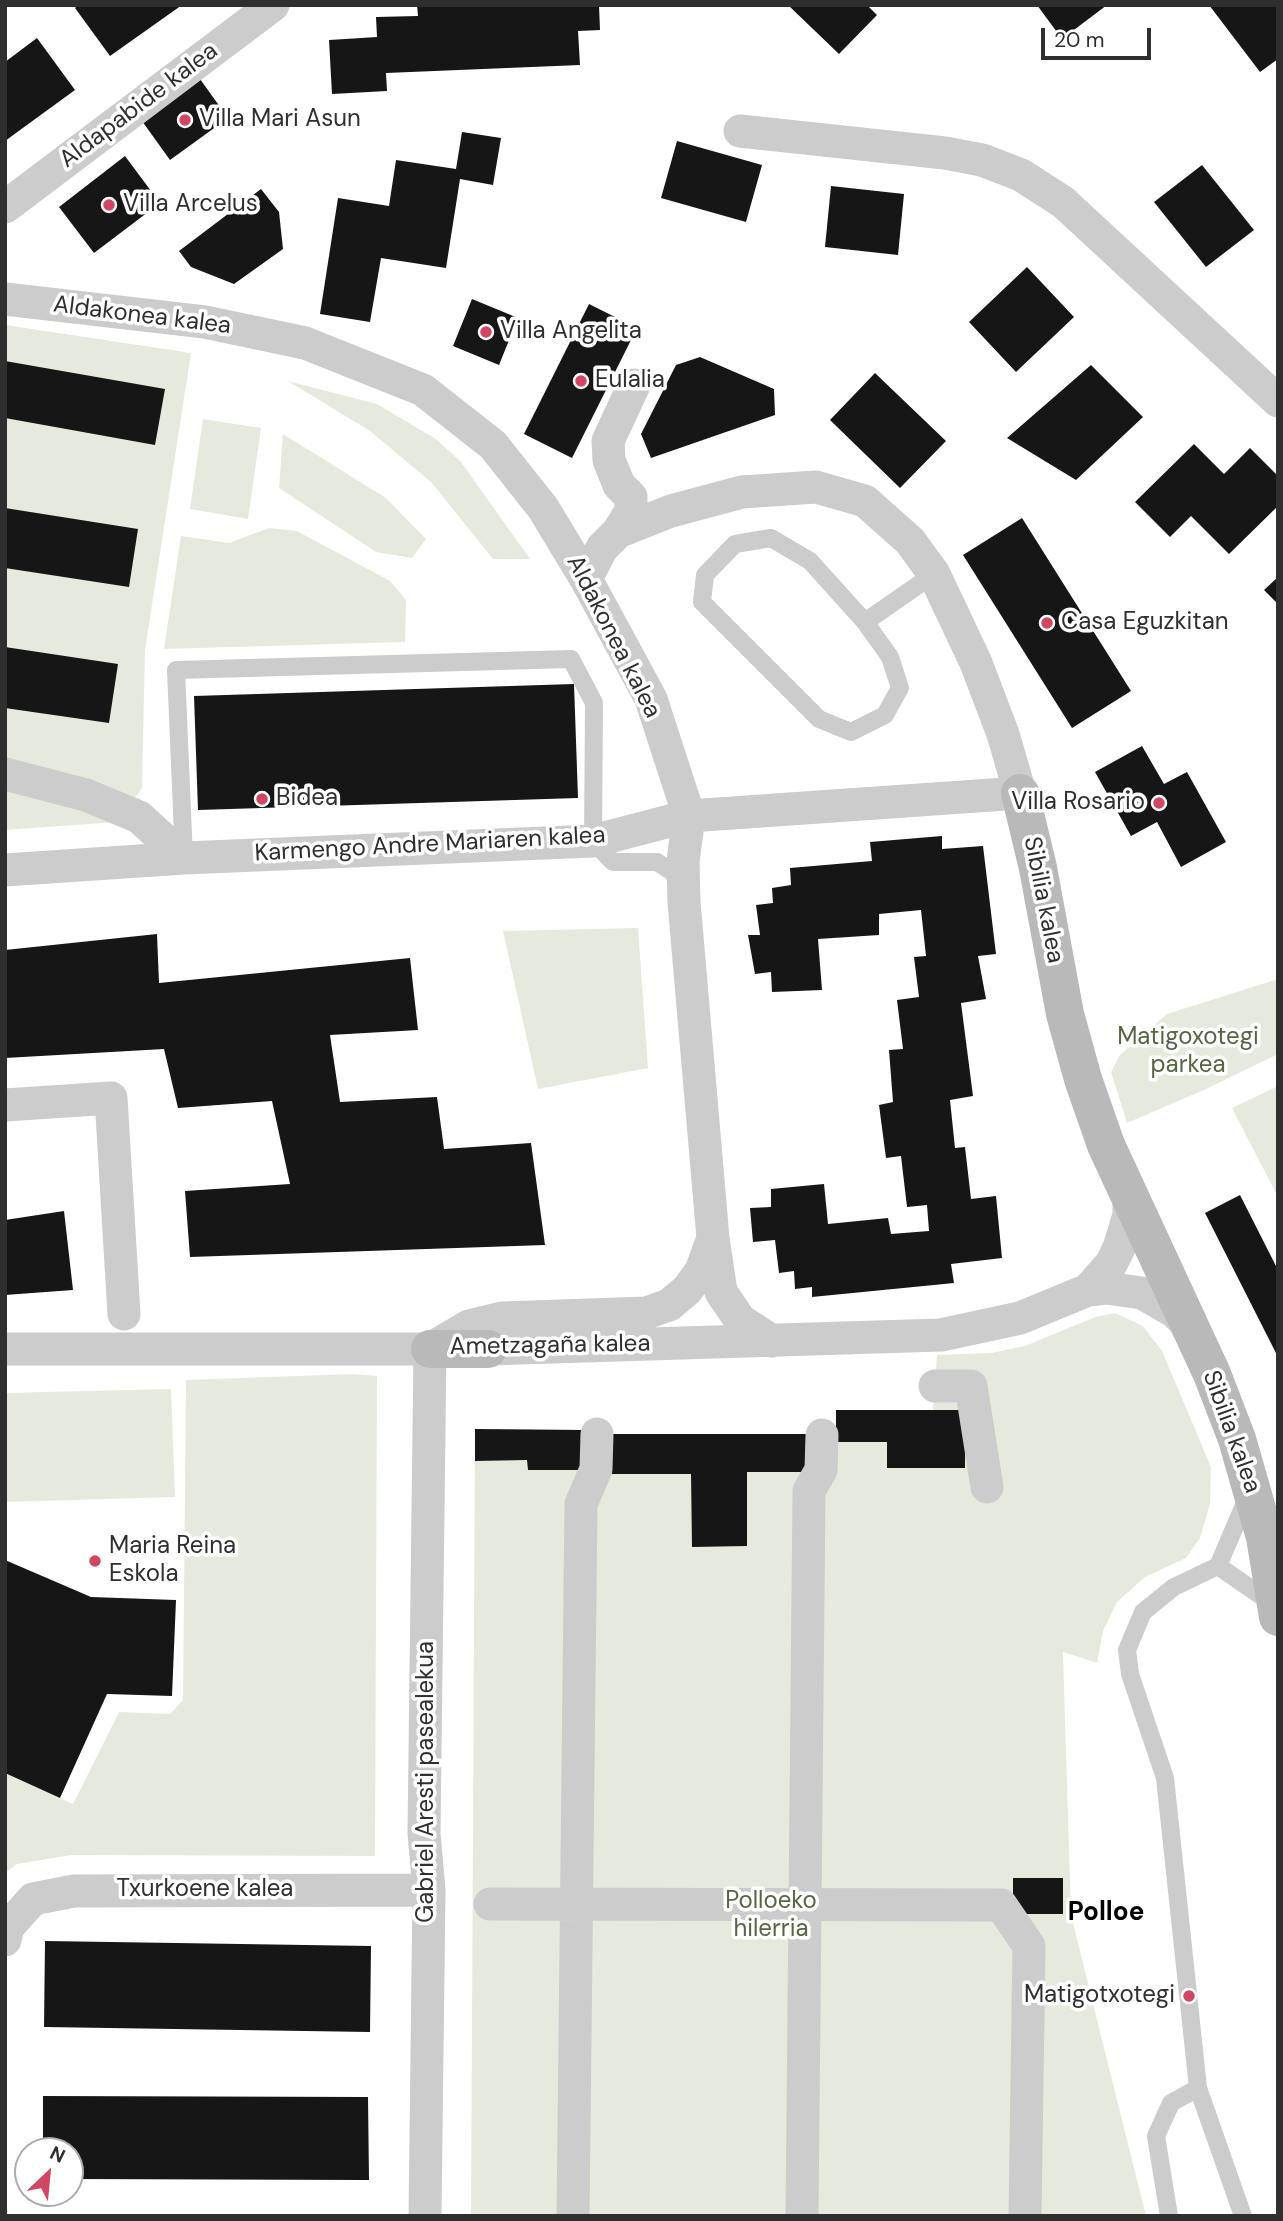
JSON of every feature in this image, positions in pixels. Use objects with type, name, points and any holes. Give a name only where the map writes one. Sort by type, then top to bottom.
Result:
[{"type":"street","name":"Aldapabide kalea","points":[[5,207],[273,5]]},
{"type":"street","points":[[740,131],[945,153],[982,160],[1021,175],[1063,202],[1278,401]]},
{"type":"street","name":"Aldakonea kalea","points":[[5,299],[205,322],[305,343],[423,390],[493,445],[543,508],[586,579],[651,699],[689,816],[683,861],[684,902],[713,1238],[721,1292],[729,1307],[755,1332],[772,1341]]},
{"type":"street","points":[[618,532],[631,511],[631,497],[619,485],[609,460],[608,441],[634,385]]},
{"type":"street","name":"Sibilia kalea","points":[[586,579],[602,548],[618,532],[671,511],[742,492],[816,487],[865,501],[910,541],[934,573],[976,663],[1003,734],[1038,868],[1065,1014],[1106,1145],[1222,1400],[1252,1487],[1265,1537],[1278,1617]]},
{"type":"street","points":[[5,774],[86,795],[139,817],[184,858]]},
{"type":"street","name":"Karmengo Andre Mariaren kalea","points":[[5,870],[184,858],[593,841],[689,816],[1020,793]]},
{"type":"street","points":[[5,1105],[111,1098],[124,1314]]},
{"type":"street","name":"Ametzagaña kalea","points":[[1088,1290],[1111,1264],[1119,1248],[1129,1215],[1129,1197]]},
{"type":"street","points":[[430,1349],[469,1326],[502,1318],[646,1313],[669,1305],[701,1271],[713,1238]]},
{"type":"street","name":"Ametzagaña kalea","points":[[5,1349],[488,1349],[942,1335],[1020,1318],[1088,1290],[1106,1288],[1142,1293],[1175,1312],[1188,1325]]},
{"type":"street","name":"Gabriel Aresti pasealekua","points":[[425,2216],[429,1891],[424,1833],[430,1349]]},
{"type":"street","points":[[935,1385],[971,1386],[987,1487]]},
{"type":"street","points":[[573,2216],[582,1504],[596,1469],[597,1434]]},
{"type":"street","points":[[802,2216],[809,1491],[821,1470],[822,1435]]},
{"type":"street","name":"Txurkoene kalea","points":[[5,1940],[8,1927],[33,1899],[74,1891],[429,1891]]},
{"type":"street","points":[[490,1904],[1001,1905],[1029,1946],[1025,2216]]},
{"type":"lane","points":[[771,538],[810,561],[865,622],[890,657],[900,688],[884,715],[851,732],[819,719],[702,603],[705,575],[735,544],[771,538]]},
{"type":"lane","points":[[865,622],[934,573]]},
{"type":"lane","points":[[184,858],[176,670],[571,659],[594,703],[593,841],[612,862],[657,862],[674,873],[684,902]]},
{"type":"lane","points":[[1243,2216],[1198,2088],[1165,1778],[1130,1674],[1127,1650],[1143,1612],[1174,1587],[1218,1566],[1252,1487]]},
{"type":"lane","points":[[1218,1566],[1277,1606]]},
{"type":"lane","points":[[1169,2216],[1156,2136],[1171,2103],[1198,2088]]},
{"type":"green space","points":[[5,325],[191,353],[145,650],[142,788],[117,822],[5,830]]},
{"type":"green space","points":[[288,381],[377,404],[436,439],[461,462],[530,559],[493,559],[432,483],[370,431]]},
{"type":"green space","points":[[203,419],[261,428],[248,519],[190,509]]},
{"type":"green space","points":[[283,434],[386,498],[426,539],[412,558],[376,552],[279,488]]},
{"type":"green space","points":[[269,528],[297,531],[390,581],[406,600],[405,642],[164,649],[181,536],[229,543]]},
{"type":"green space","points":[[638,928],[648,1068],[538,1089],[503,931]]},
{"type":"green space","name":"Matigoxotegi parkea","points":[[1278,979],[1278,1054],[1127,1123],[1111,1072],[1120,1055],[1167,1014]]},
{"type":"green space","points":[[1278,1086],[1278,1197],[1232,1108]]},
{"type":"green space","name":"Polloeko hilerria","points":[[1115,1313],[1143,1326],[1162,1351],[1211,1467],[1210,1504],[1200,1538],[1186,1558],[1145,1577],[1117,1602],[1103,1631],[1097,1663],[1063,1652],[1071,1915],[1146,2216],[471,2216],[475,1429],[585,1430],[585,1434],[835,1434],[836,1410],[933,1410],[937,1355],[991,1353],[1025,1346],[1095,1317]]},
{"type":"green space","points":[[354,1374],[377,1376],[375,1856],[72,1855],[17,1864],[5,1873],[5,1773],[73,1804],[119,1712],[170,1714],[183,1700],[186,1380]]},
{"type":"green space","points":[[171,1389],[175,1497],[5,1502],[5,1393]]},
{"type":"building","points":[[78,5],[182,5],[110,56],[75,8]]},
{"type":"building","points":[[417,5],[599,5],[600,30],[578,31],[580,65],[386,73],[387,91],[332,94],[329,40],[377,37],[376,17],[418,16]]},
{"type":"building","points":[[788,5],[867,5],[877,15],[839,54]]},
{"type":"building","points":[[1037,5],[1107,5],[1062,39]]},
{"type":"building","points":[[1209,5],[1278,5],[1278,59],[1260,72]]},
{"type":"building","points":[[37,38],[75,90],[5,141],[5,62]]},
{"type":"building","name":"Villa Mari Asun","points":[[200,79],[228,118],[170,160],[142,121]]},
{"type":"building","points":[[462,132],[501,138],[493,185],[460,179],[446,268],[381,258],[370,322],[320,314],[338,198],[389,206],[396,160],[456,169]]},
{"type":"building","points":[[677,141],[762,165],[746,222],[661,198]]},
{"type":"building","name":"Villa Arcelus","points":[[125,156],[160,203],[94,253],[59,207]]},
{"type":"building","points":[[1202,165],[1254,230],[1206,267],[1154,202]]},
{"type":"building","points":[[831,186],[904,194],[898,255],[825,247]]},
{"type":"building","points":[[261,189],[279,212],[283,249],[234,284],[191,267],[179,251]]},
{"type":"building","points":[[1027,267],[1074,317],[1016,372],[969,322]]},
{"type":"building","name":"Villa Angelita","points":[[472,299],[518,318],[499,365],[453,346]]},
{"type":"building","name":"Eulalia","points":[[589,304],[637,328],[572,458],[524,434]]},
{"type":"building","points":[[700,357],[774,389],[775,415],[651,458],[641,434],[676,365]]},
{"type":"building","points":[[5,361],[165,389],[155,445],[5,418]]},
{"type":"building","points":[[1091,365],[1143,417],[1076,480],[1007,438]]},
{"type":"building","points":[[875,373],[946,441],[900,488],[830,420]]},
{"type":"building","points":[[1194,444],[1224,474],[1250,448],[1278,476],[1278,506],[1229,554],[1191,516],[1170,537],[1135,502]]},
{"type":"building","points":[[5,508],[138,529],[129,587],[5,568]]},
{"type":"building","name":"Casa Eguzkitan","points":[[1022,518],[1131,691],[1072,728],[963,555]]},
{"type":"building","points":[[1278,577],[1278,604],[1264,590]]},
{"type":"building","points":[[5,647],[118,664],[109,723],[5,708]]},
{"type":"building","points":[[574,684],[578,798],[198,810],[194,696]]},
{"type":"building","name":"Villa Rosario","points":[[1142,746],[1164,784],[1187,772],[1226,842],[1181,867],[1157,822],[1131,836],[1095,772]]},
{"type":"building","points":[[942,836],[942,849],[983,846],[996,954],[978,956],[986,999],[961,1003],[973,1096],[950,1100],[955,1148],[965,1147],[971,1199],[996,1196],[1002,1258],[951,1264],[954,1283],[812,1297],[812,1287],[795,1289],[794,1271],[779,1273],[775,1240],[753,1242],[750,1208],[771,1207],[771,1189],[824,1184],[828,1224],[888,1218],[891,1234],[929,1231],[927,1205],[907,1207],[901,1156],[886,1158],[879,1105],[893,1102],[889,1050],[903,1049],[897,1000],[919,997],[914,957],[926,956],[921,910],[879,914],[879,935],[818,939],[822,990],[772,992],[771,972],[755,974],[748,935],[760,935],[756,905],[773,903],[772,888],[791,885],[790,868],[872,861],[870,842]]},
{"type":"building","points":[[157,934],[159,983],[410,958],[418,1030],[330,1035],[340,1102],[437,1097],[444,1149],[531,1143],[545,1245],[190,1257],[185,1191],[290,1184],[272,1101],[178,1108],[164,1049],[5,1058],[5,950]]},
{"type":"building","points":[[1240,1195],[1278,1270],[1278,1357],[1205,1213]]},
{"type":"building","points":[[64,1211],[73,1290],[5,1295],[5,1220]]},
{"type":"building","points":[[836,1410],[965,1410],[965,1468],[887,1468],[887,1442],[836,1442]]},
{"type":"building","points":[[475,1429],[585,1430],[585,1470],[528,1470],[527,1460],[475,1461]]},
{"type":"building","points":[[607,1434],[809,1434],[809,1472],[747,1472],[747,1546],[692,1547],[691,1474],[608,1474]]},
{"type":"building","points":[[5,1560],[91,1597],[176,1600],[172,1696],[107,1694],[60,1798],[5,1773]]},
{"type":"building","points":[[1013,1878],[1063,1878],[1063,1914],[1013,1914]]},
{"type":"building","points":[[45,1941],[371,1946],[370,2032],[44,2027]]},
{"type":"building","points":[[43,2096],[368,2097],[369,2180],[84,2179],[84,2137],[43,2137]]},
{"type":"place","name":"Villa Mari Asun","points":[[185,120]]},
{"type":"place","name":"Villa Arcelus","points":[[109,205]]},
{"type":"place","name":"Villa Angelita","points":[[486,332]]},
{"type":"place","name":"Eulalia","points":[[581,381]]},
{"type":"place","name":"Casa Eguzkitan","points":[[1047,623]]},
{"type":"place","name":"Bidea","points":[[262,799]]},
{"type":"place","name":"Villa Rosario","points":[[1159,803]]},
{"type":"place","name":"Maria Reina Eskola","points":[[95,1561]]},
{"type":"place","name":"Matigotxotegi","points":[[1189,1996]]},
{"type":"district","name":"Polloe","points":[[1106,1913]]}]
